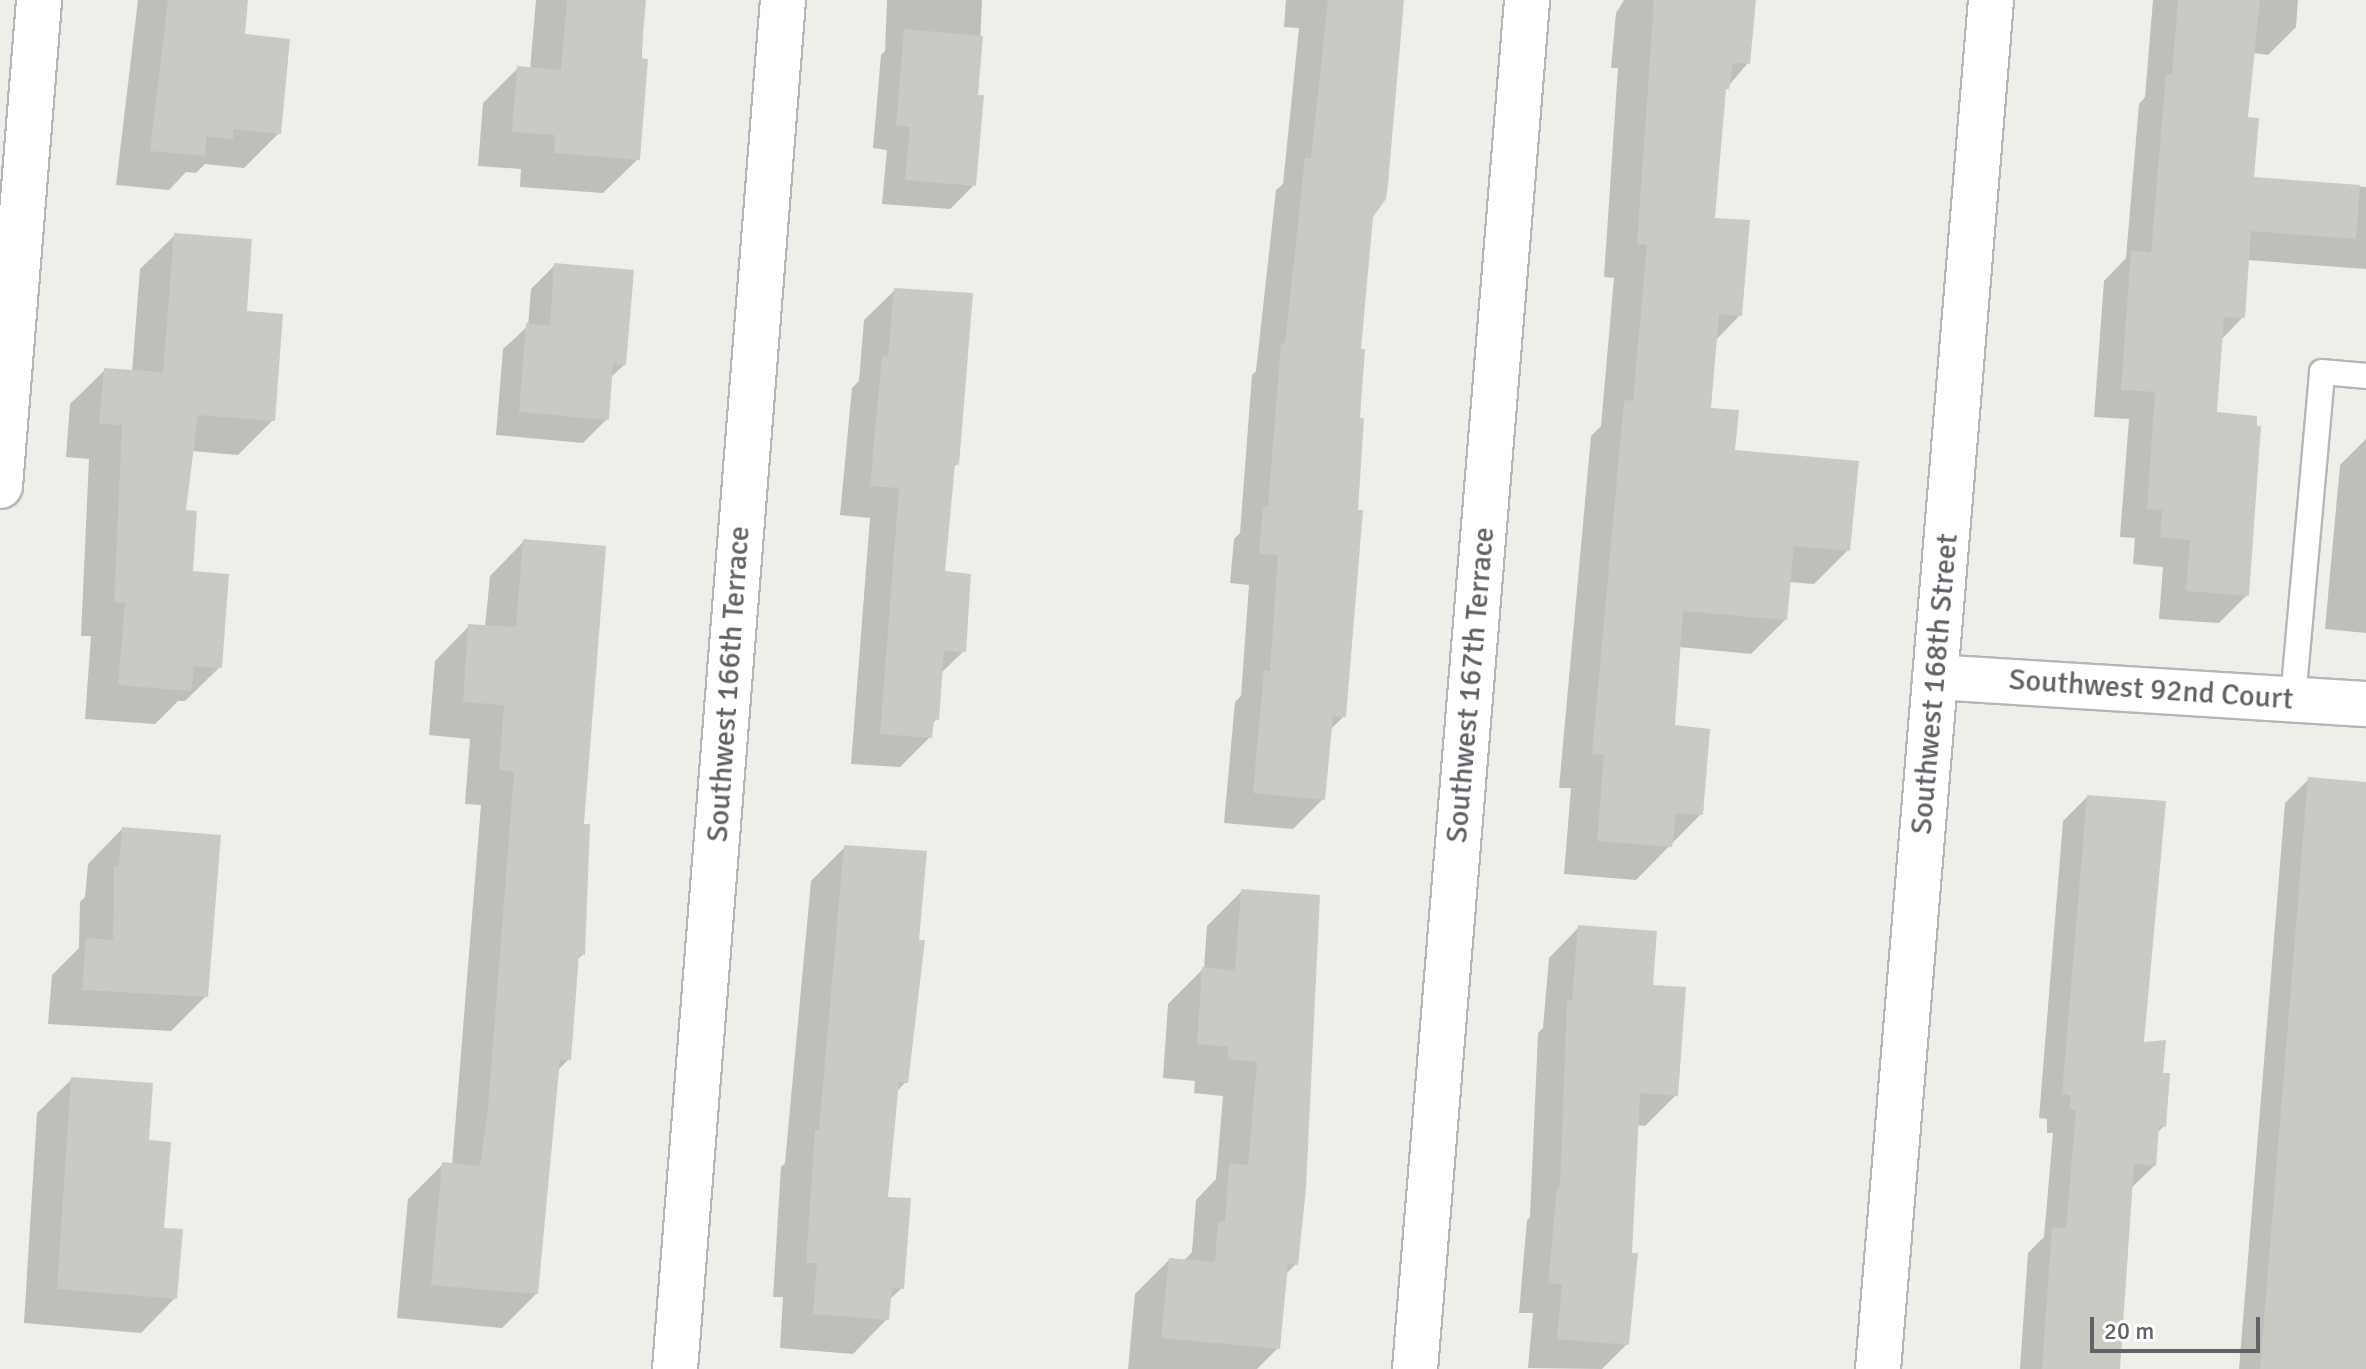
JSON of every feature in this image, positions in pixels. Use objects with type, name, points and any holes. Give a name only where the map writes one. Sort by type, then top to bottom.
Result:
[{"type":"street","points":[[0,486],[39,0]]},
{"type":"street","name":"Southwest 166th Terrace","points":[[675,1369],[783,0]]},
{"type":"street","name":"Southwest 167th Terrace","points":[[1415,1369],[1527,0]]},
{"type":"street","name":"Southwest 168th Street","points":[[1878,1369],[1991,0]]},
{"type":"street","name":"Southwest 92nd Court","points":[[1935,677],[2366,704]]},
{"type":"lane","points":[[2293,699],[2322,372],[2366,376]]},
{"type":"building","points":[[168,0],[248,0],[245,34],[290,39],[281,134],[233,129],[233,140],[207,136],[205,156],[150,151]]},
{"type":"building","points":[[567,0],[646,0],[641,58],[648,59],[640,160],[554,153],[555,135],[512,132],[517,66],[561,70]]},
{"type":"building","points":[[1328,0],[1404,0],[1388,184],[1386,199],[1373,217],[1361,349],[1365,349],[1360,418],[1364,418],[1358,510],[1363,510],[1346,717],[1333,716],[1325,800],[1253,793],[1264,670],[1270,671],[1278,555],[1259,554],[1263,507],[1268,507],[1281,343],[1285,343],[1305,158],[1311,158]]},
{"type":"building","points":[[1654,0],[1756,0],[1750,64],[1733,63],[1729,89],[1726,89],[1715,218],[1750,220],[1742,316],[1719,314],[1711,408],[1739,410],[1735,450],[1859,461],[1850,551],[1794,546],[1787,620],[1683,611],[1675,725],[1710,729],[1703,815],[1676,813],[1672,847],[1597,841],[1604,755],[1592,754],[1624,400],[1633,401],[1647,245],[1637,244]]},
{"type":"building","points":[[2178,0],[2260,0],[2248,117],[2259,118],[2254,177],[2360,185],[2356,239],[2251,231],[2245,318],[2224,317],[2217,412],[2257,416],[2257,426],[2261,426],[2249,596],[2186,591],[2190,540],[2160,537],[2162,510],[2147,509],[2155,392],[2121,390],[2131,251],[2151,252],[2166,74],[2172,75]]},
{"type":"building","points":[[904,29],[983,36],[978,95],[984,95],[976,186],[905,180],[910,127],[896,125]]},
{"type":"building","points":[[174,233],[252,239],[247,311],[283,314],[275,421],[198,415],[186,510],[197,511],[193,571],[229,574],[222,668],[194,666],[191,691],[118,685],[125,603],[114,602],[122,425],[99,424],[104,368],[163,372]]},
{"type":"building","points":[[554,263],[634,270],[626,365],[613,364],[609,420],[519,412],[526,323],[550,326]]},
{"type":"building","points":[[894,288],[973,293],[959,465],[955,464],[945,571],[971,574],[966,652],[944,651],[939,720],[934,719],[932,738],[880,734],[899,488],[870,486],[882,356],[888,357]]},
{"type":"building","points":[[523,539],[606,546],[584,824],[590,824],[585,955],[579,954],[571,1060],[560,1059],[538,1294],[431,1285],[442,1162],[480,1166],[488,1108],[514,772],[499,770],[504,705],[463,702],[468,624],[516,627]]},
{"type":"building","points":[[2308,777],[2366,782],[2366,1369],[2260,1369]]},
{"type":"building","points":[[2087,795],[2166,801],[2144,1042],[2166,1040],[2163,1073],[2170,1073],[2166,1127],[2159,1126],[2156,1166],[2134,1164],[2120,1369],[2042,1369],[2052,1227],[2066,1228],[2076,1110],[2070,1109],[2070,1095],[2062,1094]]},
{"type":"building","points":[[122,827],[221,835],[208,997],[82,990],[86,938],[113,940],[114,866],[119,866]]},
{"type":"building","points":[[844,845],[927,851],[919,940],[925,940],[908,1083],[899,1082],[888,1197],[911,1198],[904,1289],[892,1288],[889,1320],[813,1314],[817,1263],[806,1263],[815,1130],[819,1130]]},
{"type":"building","points":[[1241,889],[1320,895],[1306,1188],[1298,1265],[1288,1264],[1280,1349],[1161,1338],[1169,1258],[1215,1262],[1218,1222],[1225,1222],[1229,1163],[1248,1165],[1257,1062],[1228,1059],[1228,1047],[1197,1044],[1202,967],[1235,971]]},
{"type":"building","points":[[1578,925],[1657,931],[1653,985],[1686,987],[1678,1096],[1640,1093],[1632,1253],[1638,1253],[1629,1345],[1557,1339],[1562,1284],[1548,1283],[1557,1188],[1560,1188],[1567,1000],[1572,1001]]},
{"type":"building","points":[[71,1077],[153,1083],[149,1140],[171,1142],[164,1228],[183,1229],[177,1299],[57,1289]]}]
